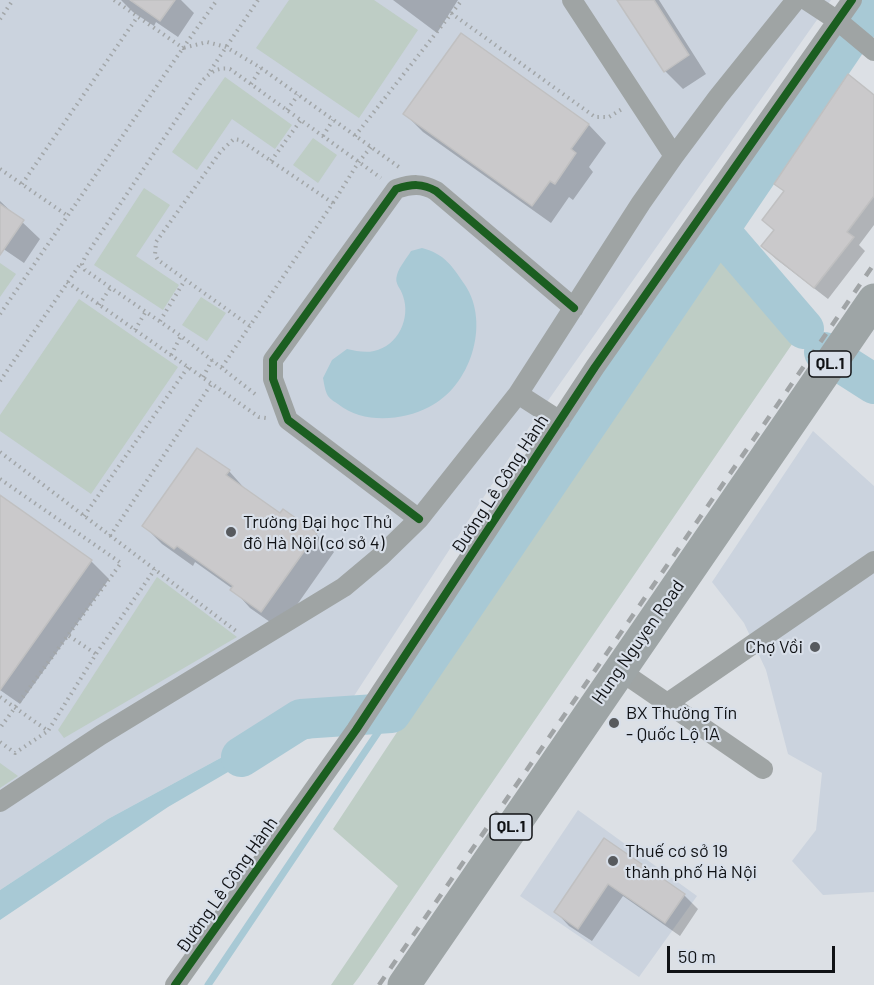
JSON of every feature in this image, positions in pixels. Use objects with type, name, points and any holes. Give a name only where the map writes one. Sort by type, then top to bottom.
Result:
[{"type":"highway","name":"Hung Nguyen Road","points":[[404,985],[874,300]]},
{"type":"street","points":[[572,0],[674,156]]},
{"type":"street","points":[[0,802],[101,735],[344,587],[381,556],[419,519],[518,394],[641,203],[674,156],[796,0]]},
{"type":"street","points":[[806,0],[842,25],[872,50]]},
{"type":"street","name":"Đường Lê Công Hành","points":[[175,985],[356,730],[684,238],[842,25],[852,0]]},
{"type":"street","points":[[419,519],[288,420],[273,379],[273,360],[396,189],[410,184],[425,185],[446,199],[574,308]]},
{"type":"street","points":[[518,394],[560,421]]},
{"type":"street","points":[[666,704],[874,561]]},
{"type":"street","points":[[619,670],[763,769]]},
{"type":"path","points":[[0,20],[13,0]]},
{"type":"path","points":[[114,0],[183,48],[207,42],[226,47],[261,68],[425,185]]},
{"type":"path","points":[[0,314],[217,0]]},
{"type":"path","points":[[0,381],[258,0]]},
{"type":"path","points":[[355,136],[462,0]]},
{"type":"path","points":[[451,13],[595,117],[609,117],[637,99]]},
{"type":"path","points":[[22,184],[138,16]]},
{"type":"path","points":[[202,81],[213,71],[222,68],[230,69],[396,189]]},
{"type":"path","points":[[251,84],[261,68]]},
{"type":"path","points":[[287,110],[298,94]]},
{"type":"path","points":[[271,161],[301,120]]},
{"type":"path","points":[[323,136],[333,120]]},
{"type":"path","points":[[250,326],[158,260],[155,247],[221,151],[234,139],[240,140],[333,203]]},
{"type":"path","points":[[222,367],[371,147]]},
{"type":"path","points":[[0,169],[68,216]]},
{"type":"path","points":[[85,257],[82,264],[85,270],[181,336],[288,420]]},
{"type":"path","points":[[160,321],[185,280]]},
{"type":"path","points":[[67,282],[260,417],[288,420]]},
{"type":"path","points":[[99,305],[111,287]]},
{"type":"path","points":[[135,330],[146,311]]},
{"type":"path","points":[[171,355],[181,336]]},
{"type":"path","points":[[203,377],[212,360]]},
{"type":"path","points":[[84,516],[188,367]]},
{"type":"path","points":[[110,536],[212,383]]},
{"type":"path","points":[[0,452],[252,644]]},
{"type":"path","points":[[0,478],[121,563],[0,728]]},
{"type":"path","points":[[0,742],[15,753],[48,731],[96,654],[155,569]]},
{"type":"path","points":[[69,636],[96,654]]},
{"type":"path","points":[[0,697],[48,731]]},
{"type":"shaded area","name":"Trường Đại học Thủ đô Hà Nội (cơ sở 4)","points":[[0,0],[831,0],[530,426],[337,722],[274,729],[108,819],[0,890]]},
{"type":"shaded area","points":[[289,0],[374,0],[418,30],[359,118],[256,48]]},
{"type":"shaded area","points":[[225,77],[292,125],[275,149],[232,119],[197,170],[172,152]]},
{"type":"shaded area","points":[[313,138],[337,155],[318,183],[293,165]]},
{"type":"shaded area","points":[[144,188],[170,205],[136,256],[179,285],[163,310],[94,265]]},
{"type":"shaded area","points":[[716,250],[812,315],[359,977],[353,985],[331,985],[398,886],[333,829]]},
{"type":"shaded area","points":[[0,263],[16,274],[0,297]]},
{"type":"shaded area","points":[[201,297],[226,313],[207,341],[182,325]]},
{"type":"shaded area","points":[[79,299],[178,367],[91,494],[0,431],[0,415]]},
{"type":"shaded area","name":"Chợ Vồi","points":[[813,431],[874,486],[874,892],[823,895],[792,861],[816,830],[822,773],[788,754],[766,670],[744,623],[712,582]]},
{"type":"shaded area","points":[[157,577],[237,637],[64,738],[58,730]]},
{"type":"shaded area","points":[[0,763],[18,776],[0,788]]},
{"type":"shaded area","points":[[578,810],[697,896],[639,977],[520,896]]},
{"type":"water","points":[[422,248],[437,254],[447,262],[465,285],[473,301],[476,335],[472,353],[456,385],[443,398],[429,407],[395,417],[359,415],[328,396],[323,378],[332,360],[347,349],[374,351],[390,343],[396,337],[404,322],[405,313],[403,296],[396,281],[397,275],[411,251]]},
{"type":"water","points":[[337,722],[326,735],[271,747],[168,807],[0,920],[0,890],[108,819],[274,729]]},
{"type":"building","points":[[130,0],[175,0],[160,21]]},
{"type":"building","points":[[617,0],[654,0],[689,55],[664,72]]},
{"type":"building","points":[[461,33],[589,124],[571,149],[576,153],[555,184],[550,181],[532,206],[403,114]]},
{"type":"building","points":[[848,74],[874,95],[874,196],[847,232],[854,237],[814,288],[761,246],[774,230],[762,220],[784,191],[774,184]]},
{"type":"building","points":[[0,204],[24,220],[0,255]]},
{"type":"building","points":[[197,448],[230,470],[226,475],[280,513],[283,509],[317,533],[261,612],[230,590],[233,586],[177,546],[174,549],[142,526]]},
{"type":"building","points":[[0,495],[92,560],[0,690]]},
{"type":"building","name":"Thuế cơ sở 19 thành phố Hà Nội","points":[[604,838],[685,894],[665,923],[608,884],[578,929],[554,912]]},
{"type":"waterway","points":[[241,757],[301,719],[391,713],[874,1]]},
{"type":"waterway","points":[[719,230],[804,329]]},
{"type":"waterway","points":[[824,352],[874,384]]},
{"type":"waterway","points":[[208,985],[391,713]]},
{"type":"railway","points":[[379,985],[874,264]]},
{"type":"cycle path","points":[[175,985],[356,730],[595,367],[852,0]]},
{"type":"cycle path","points":[[419,519],[288,420],[273,379],[273,360],[396,189],[417,185],[436,191],[574,308]]},
{"type":"place","name":"Trường Đại học Thủ đô Hà Nội (cơ sở 4)","points":[[231,532]]},
{"type":"place","name":"Chợ Vồi","points":[[815,647]]},
{"type":"place","name":"BX Thường Tín - Quốc Lộ 1A","points":[[614,723]]},
{"type":"place","name":"Thuế cơ sở 19 thành phố Hà Nội","points":[[613,861]]}]
